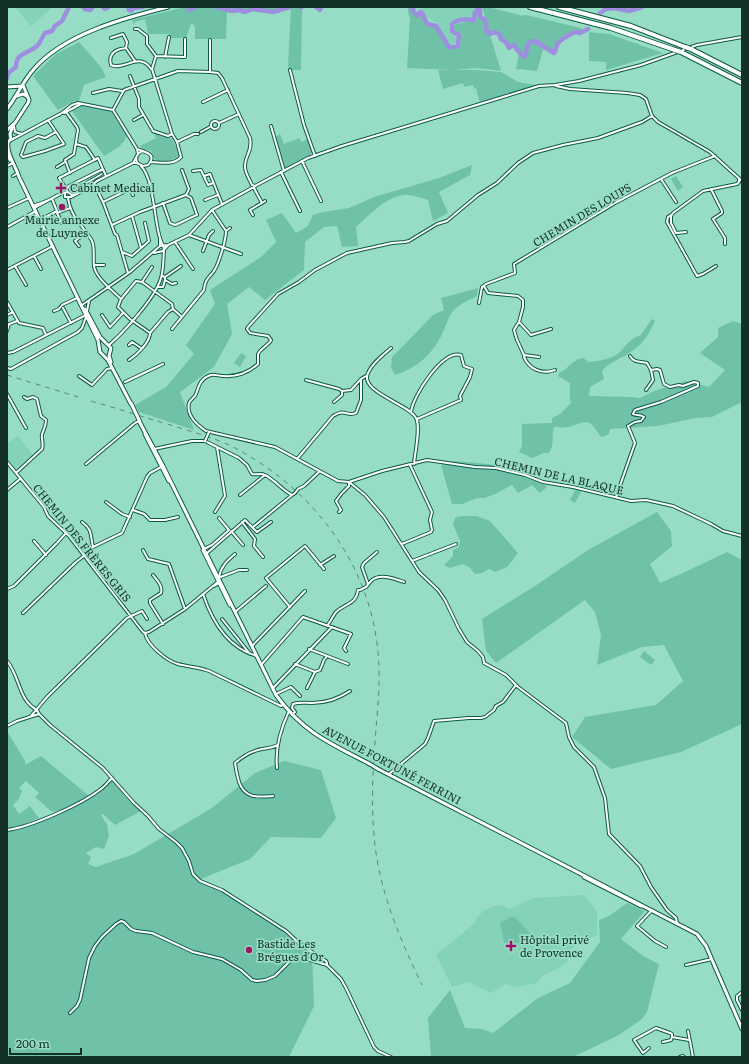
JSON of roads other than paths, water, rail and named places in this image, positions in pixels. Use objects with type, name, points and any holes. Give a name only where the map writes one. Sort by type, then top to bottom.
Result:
[{"type":"highway","points":[[530,7],[642,37],[681,52],[742,83]]},
{"type":"highway","points":[[560,7],[603,18],[644,31],[691,49],[742,75]]},
{"type":"main road","points":[[7,110],[22,85],[36,68],[55,52],[87,34],[112,24],[147,12],[168,7]]},
{"type":"main road","points":[[9,86],[22,85]]},
{"type":"main road","points":[[22,85],[28,97],[28,102],[9,132],[8,146],[13,163],[78,298],[87,311],[100,337],[108,344],[111,351],[104,356],[100,352],[98,340],[82,304]]},
{"type":"main road","points":[[9,86],[14,90],[16,96]]},
{"type":"main road","points":[[16,96],[22,94],[28,97]]},
{"type":"main road","points":[[7,153],[13,163]]},
{"type":"main road","points":[[100,347],[103,344],[108,344]]},
{"type":"main road","name":"AVENUE FORTUNÉ FERRINI","points":[[111,351],[110,359],[139,421],[276,694],[292,715],[314,734],[631,902],[652,910],[694,932],[705,943],[742,1030]]},
{"type":"main road","name":"AVENUE FORTUNÉ FERRINI","points":[[104,356],[131,404]]},
{"type":"street","points":[[135,29],[138,29],[147,36],[147,44],[156,56],[184,57],[185,39]]},
{"type":"street","points":[[111,38],[122,34],[127,42],[126,48],[135,61]]},
{"type":"street","points":[[165,57],[169,37]]},
{"type":"street","points":[[82,304],[128,273],[160,247],[168,245],[189,235],[212,210],[302,161],[342,146],[539,86],[562,84],[641,65],[697,45],[742,37]]},
{"type":"street","points":[[210,40],[210,72]]},
{"type":"street","points":[[126,48],[111,54],[111,65],[115,67],[135,61],[146,62],[152,70]]},
{"type":"street","points":[[150,162],[167,163],[180,159],[182,156],[177,142],[172,134],[152,70],[152,64],[156,56]]},
{"type":"street","points":[[290,70],[304,125],[315,156]]},
{"type":"street","points":[[93,94],[109,89],[122,91],[178,71],[215,72],[220,74],[250,138],[252,146],[246,160],[245,168],[262,203]]},
{"type":"street","points":[[130,76],[139,99],[143,115],[153,131],[168,136],[172,134]]},
{"type":"street","points":[[555,85],[640,95],[646,99],[652,116],[658,122],[715,156],[742,181]]},
{"type":"street","points":[[203,102],[228,90]]},
{"type":"street","points":[[113,110],[122,91]]},
{"type":"street","points":[[8,142],[76,104],[83,104],[113,110],[137,149],[138,154]]},
{"type":"street","points":[[60,114],[83,104]]},
{"type":"street","points":[[57,167],[74,154],[76,144],[78,130],[66,112]]},
{"type":"street","points":[[177,142],[211,127],[211,123],[213,121],[219,123],[239,114]]},
{"type":"street","points":[[134,120],[143,115]]},
{"type":"street","points":[[652,116],[642,122],[598,138],[533,153],[518,163],[497,184],[478,195],[447,221],[437,224],[405,242],[392,242],[347,253],[315,270],[299,282],[278,294],[248,327],[247,329],[250,333],[268,336],[271,340],[258,354],[258,364],[246,373],[229,376],[213,375],[202,380],[195,397],[188,405],[196,425],[209,432],[275,447],[338,481],[349,482],[365,495],[384,517],[419,572],[438,590],[445,600],[467,642],[478,650],[484,663],[506,675],[516,685],[566,723],[569,737],[574,747],[594,767],[605,798],[609,834],[640,866],[651,887],[667,910],[676,918],[677,923]]},
{"type":"street","points":[[48,120],[56,132],[64,144],[23,157],[21,155],[26,142],[38,136],[45,138],[56,132]]},
{"type":"street","points":[[211,127],[216,129],[219,127],[219,123]]},
{"type":"street","points":[[14,124],[15,132],[23,134]]},
{"type":"street","points":[[271,126],[283,172],[300,211]]},
{"type":"street","points":[[9,132],[19,136]]},
{"type":"street","points":[[76,144],[86,146],[95,160]]},
{"type":"street","points":[[137,149],[148,153],[156,162]]},
{"type":"street","points":[[133,163],[138,154],[143,151]]},
{"type":"street","name":"CHEMIN DES LOUPS","points":[[484,286],[515,273],[514,264],[615,203],[672,173],[715,156]]},
{"type":"street","points":[[106,176],[98,158],[59,178],[66,188],[70,208],[74,218],[93,243],[96,274],[121,299]]},
{"type":"street","points":[[136,158],[137,163],[145,171],[154,207],[160,239],[160,251],[163,257]]},
{"type":"street","points":[[145,171],[151,158]]},
{"type":"street","points":[[302,161],[321,201]]},
{"type":"street","points":[[65,162],[70,172]]},
{"type":"street","points":[[7,166],[13,163]]},
{"type":"street","points":[[7,227],[34,208],[62,192],[73,196],[106,176],[133,163],[137,163]]},
{"type":"street","points":[[140,166],[147,166]]},
{"type":"street","points":[[66,188],[103,169]]},
{"type":"street","points":[[182,170],[188,189],[186,195]]},
{"type":"street","points":[[193,171],[201,170],[208,185],[213,184]]},
{"type":"street","points":[[66,188],[74,190],[102,174]]},
{"type":"street","points":[[204,176],[210,174],[222,204]]},
{"type":"street","points":[[13,176],[18,175]]},
{"type":"street","points":[[661,179],[676,202]]},
{"type":"street","points":[[716,266],[697,276],[666,222],[668,217],[703,191],[737,184],[739,179]]},
{"type":"street","points":[[94,184],[112,225],[128,273]]},
{"type":"street","points":[[103,202],[130,189],[133,195]]},
{"type":"street","points":[[711,189],[722,211],[722,213],[713,219],[725,238],[725,244]]},
{"type":"street","points":[[73,196],[74,190]]},
{"type":"street","points":[[112,225],[186,195]]},
{"type":"street","points":[[163,204],[170,223],[175,225],[184,222],[197,215],[191,198],[186,195]]},
{"type":"street","points":[[205,200],[218,195]]},
{"type":"street","points":[[7,208],[29,198]]},
{"type":"street","points":[[51,199],[62,222],[74,218]]},
{"type":"street","points":[[253,215],[250,210],[265,201]]},
{"type":"street","points":[[40,220],[70,208]]},
{"type":"street","points":[[212,210],[226,231]]},
{"type":"street","points":[[672,215],[671,223],[676,233],[686,232]]},
{"type":"street","points":[[132,216],[141,248]]},
{"type":"street","points":[[122,252],[132,256],[149,241],[145,223]]},
{"type":"street","points":[[172,329],[204,290],[205,281],[215,270],[226,231],[230,228]]},
{"type":"street","points":[[203,251],[209,235],[213,231]]},
{"type":"street","points":[[78,246],[75,241],[86,233]]},
{"type":"street","points":[[189,235],[241,254]]},
{"type":"street","points":[[175,242],[193,269]]},
{"type":"street","points":[[111,351],[114,343],[158,287],[162,276],[164,250],[168,245]]},
{"type":"street","points":[[7,270],[53,246]]},
{"type":"street","points":[[160,247],[164,250]]},
{"type":"street","points":[[153,253],[164,250]]},
{"type":"street","points":[[34,256],[41,269]]},
{"type":"street","points":[[94,265],[104,266]]},
{"type":"street","points":[[16,266],[26,285]]},
{"type":"street","points":[[158,287],[163,286],[165,279],[181,266]]},
{"type":"street","points":[[142,282],[152,267]]},
{"type":"street","points":[[162,276],[172,284],[176,283]]},
{"type":"street","points":[[150,333],[123,313],[118,307],[121,299],[136,281],[142,282],[172,304],[172,309],[182,317]]},
{"type":"street","points":[[479,303],[482,288],[484,286]]},
{"type":"street","points":[[484,286],[488,293],[518,296],[523,300],[523,307],[519,322],[514,330],[517,340],[525,355],[524,357],[526,363],[533,369],[541,372],[554,370]]},
{"type":"street","points":[[54,311],[60,309],[62,305],[78,298]]},
{"type":"street","points":[[87,311],[90,300]]},
{"type":"street","points":[[7,302],[19,323],[43,328],[46,335]]},
{"type":"street","points":[[63,308],[71,323]]},
{"type":"street","points":[[129,360],[134,357],[150,339],[150,333],[172,309]]},
{"type":"street","points":[[7,315],[13,312]]},
{"type":"street","points":[[102,315],[110,327],[123,313]]},
{"type":"street","points":[[7,353],[13,352],[86,315]]},
{"type":"street","points":[[7,368],[11,368],[78,332],[82,328],[86,315]]},
{"type":"street","points":[[7,331],[8,325],[17,321]]},
{"type":"street","points":[[519,322],[531,335],[551,329]]},
{"type":"street","points":[[108,344],[117,339]]},
{"type":"street","points":[[129,345],[132,342],[141,348]]},
{"type":"street","points":[[306,380],[335,387],[342,391],[351,390],[360,379],[366,376],[370,369],[391,348]]},
{"type":"street","points":[[411,412],[412,405],[416,397],[436,366],[451,356],[457,354],[461,355],[464,366],[472,369],[470,377],[460,396],[461,400],[417,419]]},
{"type":"street","points":[[525,355],[539,358]]},
{"type":"street","points":[[630,356],[632,360],[647,363],[651,370],[653,380],[648,385],[646,390]]},
{"type":"street","points":[[125,382],[163,364]]},
{"type":"street","points":[[78,376],[92,385],[107,369],[112,368]]},
{"type":"street","points":[[616,497],[634,443],[628,426],[635,422],[641,421],[644,417],[632,414],[635,410],[661,402],[698,386],[698,383],[694,382],[683,386],[679,385],[670,387],[664,384],[660,370],[651,370]]},
{"type":"street","points":[[366,376],[369,385],[375,391],[387,399],[404,407],[417,419],[419,429],[414,464]]},
{"type":"street","points":[[297,459],[333,416],[339,412],[352,414],[356,413],[361,400],[360,379]]},
{"type":"street","points":[[334,402],[342,395],[342,391]]},
{"type":"street","points":[[7,394],[26,428]]},
{"type":"street","points":[[16,473],[42,449],[42,436],[46,425],[46,420],[41,416],[37,399],[33,397],[27,399],[24,397]]},
{"type":"street","points":[[86,464],[139,421]]},
{"type":"street","points":[[205,441],[209,432]]},
{"type":"street","points":[[154,449],[192,441],[205,441],[239,458],[247,465],[252,474],[265,475],[287,493],[292,495]]},
{"type":"street","points":[[214,512],[225,496],[217,447]]},
{"type":"street","name":"CHEMIN DE LA BLAQUE","points":[[349,482],[382,471],[427,460],[475,467],[496,468],[525,475],[543,482],[573,487],[631,501],[646,500],[673,506],[723,531],[742,536]]},
{"type":"street","name":"CHEMIN DES FRÈRES GRIS","points":[[7,462],[43,505],[48,516],[69,536],[143,632],[146,633],[146,636],[153,647],[178,664],[200,667],[209,670],[281,706],[283,704]]},
{"type":"street","points":[[402,544],[431,532],[432,530],[430,520],[432,512],[410,465]]},
{"type":"street","points":[[23,613],[93,546],[122,532],[147,477],[150,473],[162,466]]},
{"type":"street","points":[[252,527],[320,472]]},
{"type":"street","points":[[240,495],[265,475]]},
{"type":"street","points":[[7,490],[20,479]]},
{"type":"street","points":[[339,512],[341,510],[336,501],[350,486],[349,482]]},
{"type":"street","points":[[106,502],[122,514],[130,517]]},
{"type":"street","points":[[133,510],[144,514],[150,520],[165,520],[178,517]]},
{"type":"street","points":[[204,549],[212,545],[229,530],[219,518]]},
{"type":"street","points":[[206,554],[245,520],[257,532],[271,522]]},
{"type":"street","points":[[82,522],[91,530],[93,546]]},
{"type":"street","points":[[242,522],[255,539],[254,546],[263,556]]},
{"type":"street","points":[[231,531],[243,545]]},
{"type":"street","points":[[7,589],[14,586],[66,533]]},
{"type":"street","points":[[34,541],[46,555]]},
{"type":"street","points":[[412,561],[456,544]]},
{"type":"street","points":[[290,607],[266,578],[305,546],[324,569]]},
{"type":"street","points":[[143,550],[148,559],[169,564],[185,609]]},
{"type":"street","points":[[368,584],[362,567],[364,563],[377,552]]},
{"type":"street","points":[[219,580],[220,570],[235,554]]},
{"type":"street","points":[[320,565],[334,556]]},
{"type":"street","points":[[146,633],[163,624],[185,609],[214,586],[219,580],[238,570],[247,570]]},
{"type":"street","points":[[154,576],[159,582],[162,592],[150,600],[150,603],[163,624]]},
{"type":"street","points":[[327,626],[336,613],[354,601],[357,597],[358,590],[368,586],[368,584],[374,579],[386,577],[404,582]]},
{"type":"street","points":[[235,612],[266,586]]},
{"type":"street","points":[[252,646],[305,591]]},
{"type":"street","points":[[203,594],[208,610],[216,624],[226,636],[241,650],[257,656]]},
{"type":"street","points":[[31,716],[47,697],[127,618],[132,617],[142,611],[147,619]]},
{"type":"street","points":[[261,665],[303,617],[351,634],[344,648],[346,651]]},
{"type":"street","points":[[222,619],[251,655]]},
{"type":"street","points":[[273,688],[309,649],[331,628]]},
{"type":"street","points":[[309,649],[348,664]]},
{"type":"street","points":[[307,688],[315,672],[320,670],[327,656]]},
{"type":"street","points":[[7,661],[15,673],[24,698],[37,710],[39,714],[85,754],[94,759],[159,829],[182,848],[189,861],[193,874],[200,881],[222,890],[286,931],[300,945],[328,963],[327,965],[341,979],[346,988],[374,1047],[378,1051],[391,1057]]},
{"type":"street","points":[[295,664],[315,672]]},
{"type":"street","points":[[389,774],[425,744],[434,721],[485,717],[494,710],[496,706],[503,702],[516,685]]},
{"type":"street","points":[[276,694],[291,687],[300,696]]},
{"type":"street","points":[[292,715],[295,712],[292,708],[293,704],[326,702],[338,698],[350,691]]},
{"type":"street","points":[[276,768],[278,745],[284,721],[289,711]]},
{"type":"street","points":[[7,726],[39,714]]},
{"type":"street","points":[[274,796],[259,797],[244,792],[235,763],[244,755],[253,751],[272,748],[278,745]]},
{"type":"street","points":[[7,830],[24,826],[73,806],[102,789],[112,778]]},
{"type":"street","points":[[652,910],[637,926],[655,941],[666,947]]},
{"type":"street","points":[[70,1013],[77,1006],[80,1000],[89,958],[95,946],[116,924],[121,922],[124,922],[131,929],[152,933],[193,952],[222,959],[241,970],[252,980],[265,980],[275,976],[294,959],[307,959],[327,965]]},
{"type":"street","points":[[686,965],[712,959]]},
{"type":"street","points":[[731,1003],[737,1000],[738,996],[742,992]]},
{"type":"street","points":[[737,1000],[742,1010]]},
{"type":"street","points":[[649,1048],[643,1053],[634,1040],[656,1028],[670,1033],[672,1037],[690,1040]]},
{"type":"street","points":[[688,1031],[693,1057]]},
{"type":"street","points":[[663,1042],[671,1040],[672,1037]]},
{"type":"waterway","points":[[7,78],[8,73],[16,67],[20,56],[34,49],[40,43],[45,33],[52,31],[55,26],[62,21],[69,7]]},
{"type":"waterway","points":[[83,7],[90,10],[93,7]]},
{"type":"waterway","points":[[103,7],[105,9],[109,7]]},
{"type":"waterway","points":[[128,7],[131,11],[134,8],[143,7]]},
{"type":"waterway","points":[[187,7],[190,10],[195,7]]},
{"type":"waterway","points":[[217,7],[232,11],[239,10],[245,12],[253,9],[273,12],[290,7]]},
{"type":"waterway","points":[[316,7],[320,10],[321,7]]},
{"type":"waterway","points":[[414,7],[411,8],[417,16],[420,12],[422,13],[427,24],[436,26],[449,47],[456,47],[458,45],[459,35],[452,31],[452,24],[456,21],[474,20],[475,12],[480,10],[480,16],[485,20],[487,31],[490,34],[494,32],[499,34],[501,39],[506,42],[509,48],[513,45],[515,46],[524,57],[526,55],[527,46],[530,42],[535,41],[554,53],[558,43],[561,40],[575,32],[580,33],[588,29]]},
{"type":"waterway","points":[[600,13],[606,9],[614,8],[629,11],[642,7]]},
{"type":"railway","points":[[7,375],[78,397]]},
{"type":"railway","points":[[91,401],[205,436],[235,448],[267,467],[295,490],[320,516],[341,545],[358,576],[370,610],[377,646],[379,689],[374,755],[373,795],[373,822],[376,855],[391,912],[405,949],[422,985]]},
{"type":"place","name":"Cabinet Medical","points":[[61,188]]},
{"type":"place","name":"Mairie annexe de Luynes","points":[[62,207]]},
{"type":"place","name":"Hôpital privé de Provence","points":[[511,946]]},
{"type":"place","name":"Bastide Les Brégues d'Or","points":[[249,950]]}]
